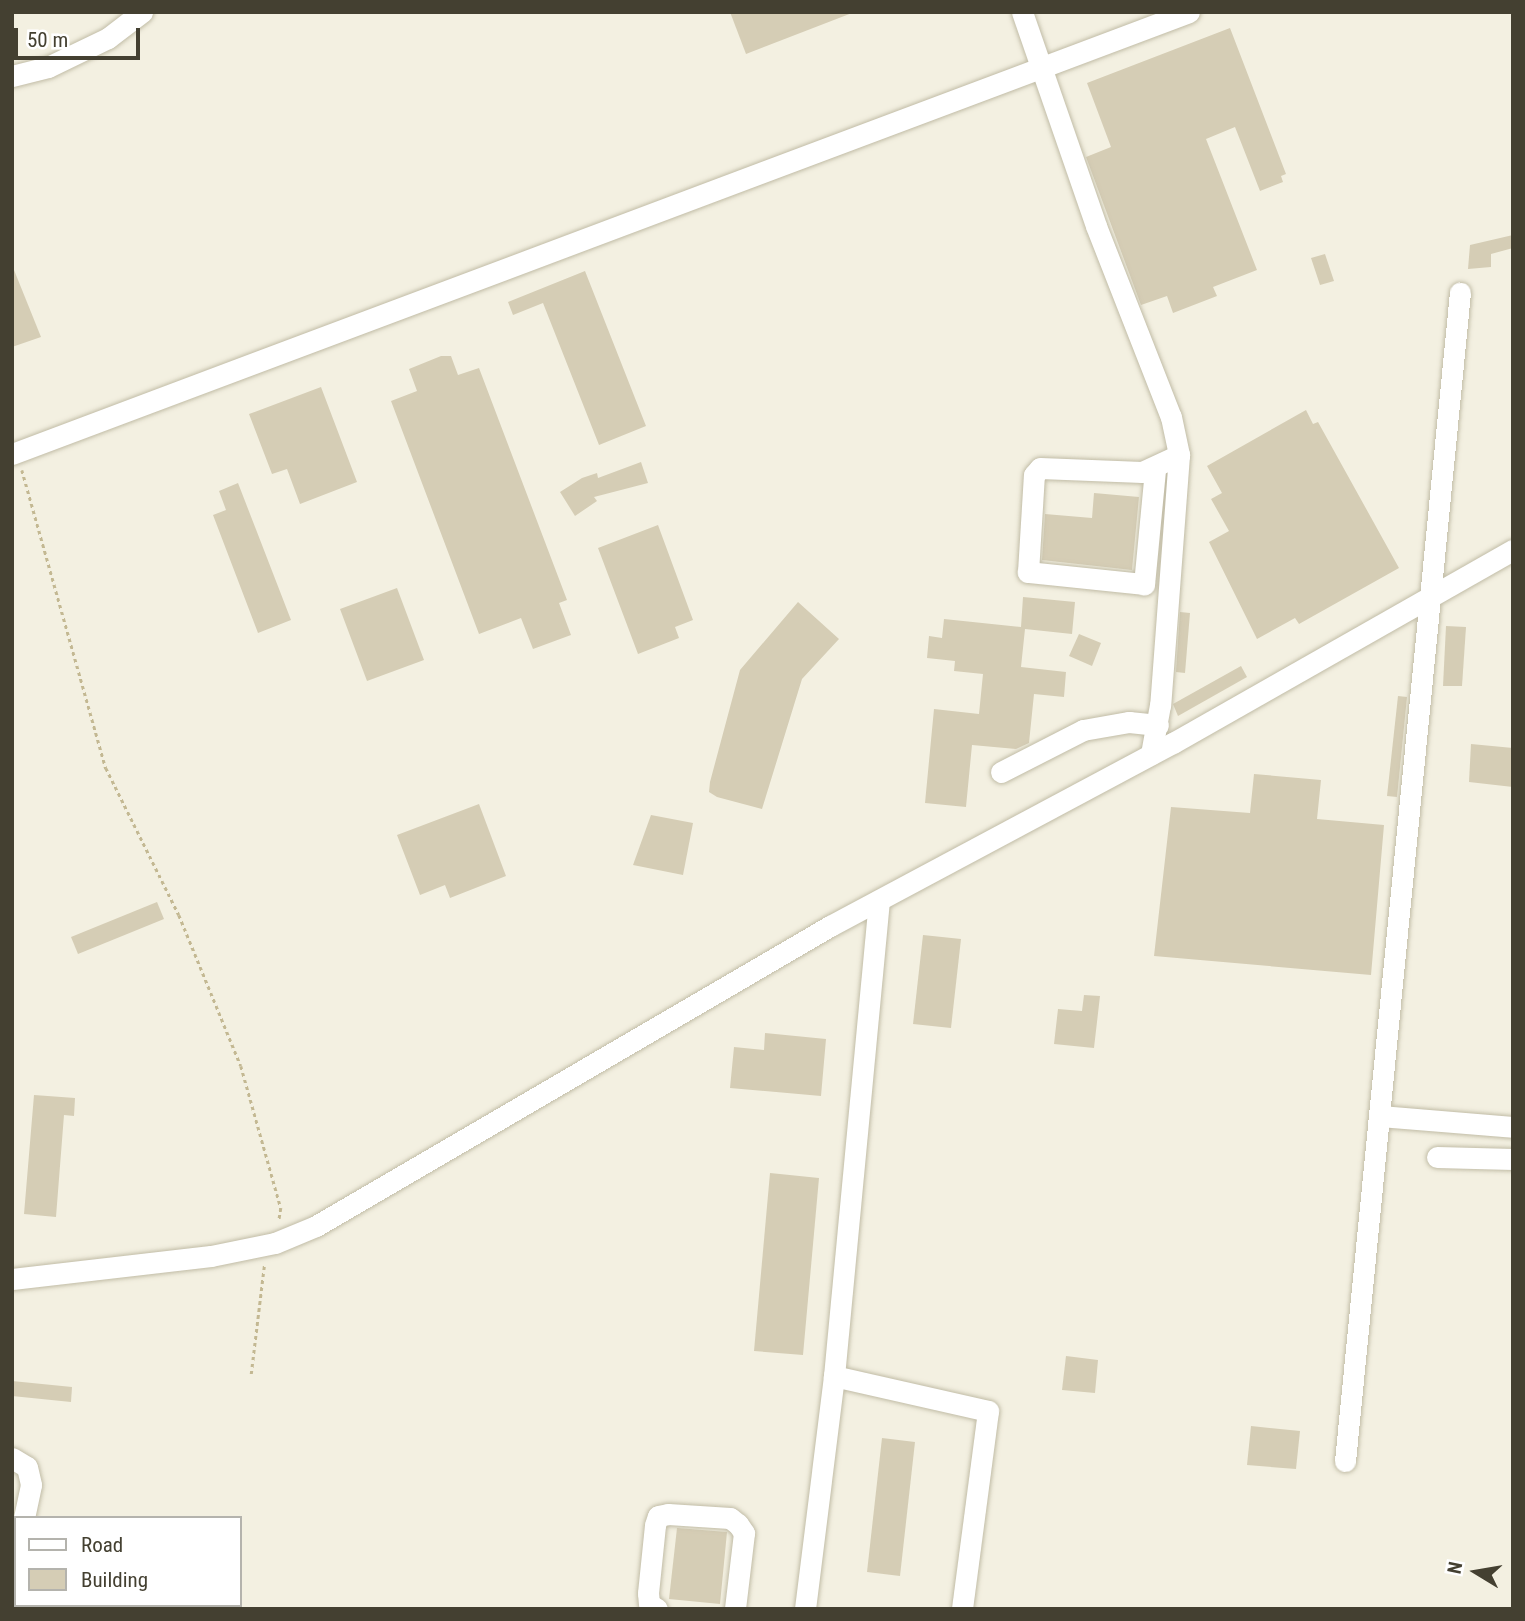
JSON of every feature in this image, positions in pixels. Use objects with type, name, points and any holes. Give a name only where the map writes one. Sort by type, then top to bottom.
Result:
[{"type":"street","points":[[12,76],[48,67],[108,38],[142,12]]},
{"type":"street","points":[[1022,12],[1043,66],[1096,226],[1171,417],[1179,455],[1158,725],[1151,754]]},
{"type":"street","points":[[15,454],[296,344],[792,165],[1043,66],[1189,12]]},
{"type":"street","points":[[1345,1461],[1428,596],[1460,293]]},
{"type":"street","points":[[1155,470],[1144,584],[1028,572],[1034,475],[1040,468],[1155,470],[1179,455]]},
{"type":"street","points":[[12,1279],[275,1243],[371,1197],[878,901],[1151,754],[1513,550]]},
{"type":"street","points":[[1001,772],[1083,730],[1129,722],[1158,725]]},
{"type":"street","points":[[805,1609],[834,1376],[878,901]]},
{"type":"street","points":[[1380,1116],[1513,1127]]},
{"type":"street","points":[[1437,1157],[1513,1159]]},
{"type":"street","points":[[834,1376],[988,1411],[961,1609]]},
{"type":"street","points":[[12,1458],[27,1468],[31,1485],[24,1516]]},
{"type":"street","points":[[657,1609],[649,1604],[648,1593],[655,1525],[658,1516],[668,1514],[730,1518],[738,1524],[744,1533],[735,1609]]},
{"type":"path","points":[[15,454],[106,768],[179,915],[241,1066],[281,1208],[275,1243],[266,1254],[251,1374]]},
{"type":"building","points":[[730,12],[852,12],[852,13],[746,54]]},
{"type":"building","points":[[1230,28],[1286,174],[1281,176],[1283,182],[1260,191],[1235,127],[1206,139],[1257,270],[1213,287],[1217,296],[1173,313],[1167,296],[1141,305],[1086,157],[1111,147],[1087,83]]},
{"type":"building","points":[[1513,235],[1513,248],[1491,254],[1491,267],[1468,269],[1470,245]]},
{"type":"building","points":[[1325,254],[1334,281],[1320,285],[1311,258]]},
{"type":"building","points":[[12,265],[41,337],[12,347]]},
{"type":"building","points":[[585,271],[646,426],[599,445],[543,303],[513,315],[508,302]]},
{"type":"building","points":[[441,356],[451,356],[458,375],[479,368],[567,600],[559,603],[571,635],[533,649],[521,618],[479,634],[391,401],[417,391],[409,369]]},
{"type":"building","points":[[321,387],[357,482],[300,504],[287,469],[272,474],[249,414]]},
{"type":"building","points":[[1306,410],[1313,424],[1318,422],[1399,568],[1299,624],[1295,618],[1257,639],[1209,542],[1229,531],[1211,499],[1222,493],[1207,466]]},
{"type":"building","points":[[641,462],[648,483],[594,497],[597,501],[575,516],[560,492],[582,478],[597,473],[598,478]]},
{"type":"building","points":[[238,483],[291,620],[258,633],[213,515],[226,510],[219,491]]},
{"type":"building","points":[[1094,493],[1139,497],[1132,570],[1042,560],[1045,514],[1092,518]]},
{"type":"building","points":[[658,525],[693,620],[675,627],[679,638],[638,654],[598,548]]},
{"type":"building","points":[[397,588],[424,660],[367,681],[340,609]]},
{"type":"building","points":[[1023,597],[1075,602],[1072,634],[1025,629],[1021,667],[1066,672],[1064,697],[1034,694],[1029,743],[1016,749],[972,745],[966,807],[925,803],[934,709],[979,714],[983,674],[954,671],[955,661],[927,658],[929,636],[942,638],[944,619],[1021,627]]},
{"type":"building","points":[[798,602],[839,639],[802,679],[762,809],[717,797],[709,792],[710,782],[740,670]]},
{"type":"building","points":[[1180,612],[1190,613],[1185,673],[1176,672]]},
{"type":"building","points":[[1446,626],[1466,627],[1462,686],[1443,686]]},
{"type":"building","points":[[1079,634],[1101,643],[1092,666],[1069,656]]},
{"type":"building","points":[[1241,666],[1247,677],[1178,716],[1173,704]]},
{"type":"building","points":[[1398,696],[1407,697],[1397,797],[1387,796]]},
{"type":"building","points":[[1471,744],[1513,748],[1513,787],[1469,782]]},
{"type":"building","points":[[1254,774],[1321,780],[1317,819],[1384,825],[1371,975],[1154,956],[1171,807],[1250,813]]},
{"type":"building","points":[[479,804],[506,876],[450,898],[445,885],[420,895],[397,835]]},
{"type":"building","points":[[651,815],[693,823],[683,875],[633,865]]},
{"type":"building","points":[[157,902],[164,919],[78,954],[71,937]]},
{"type":"building","points":[[923,935],[961,939],[951,1028],[913,1024]]},
{"type":"building","points":[[1084,995],[1100,996],[1094,1048],[1054,1044],[1058,1009],[1082,1011]]},
{"type":"building","points":[[765,1033],[826,1039],[821,1096],[730,1088],[734,1047],[764,1050]]},
{"type":"building","points":[[34,1095],[75,1098],[74,1116],[64,1115],[56,1217],[24,1214]]},
{"type":"building","points":[[770,1173],[819,1178],[803,1355],[754,1351]]},
{"type":"building","points":[[1066,1356],[1098,1360],[1095,1393],[1062,1390]]},
{"type":"building","points":[[12,1381],[72,1387],[71,1402],[12,1396]]},
{"type":"building","points":[[1251,1426],[1300,1431],[1296,1469],[1247,1465]]},
{"type":"building","points":[[882,1438],[915,1442],[900,1576],[867,1572]]},
{"type":"building","points":[[677,1528],[727,1532],[720,1604],[669,1599]]}]
